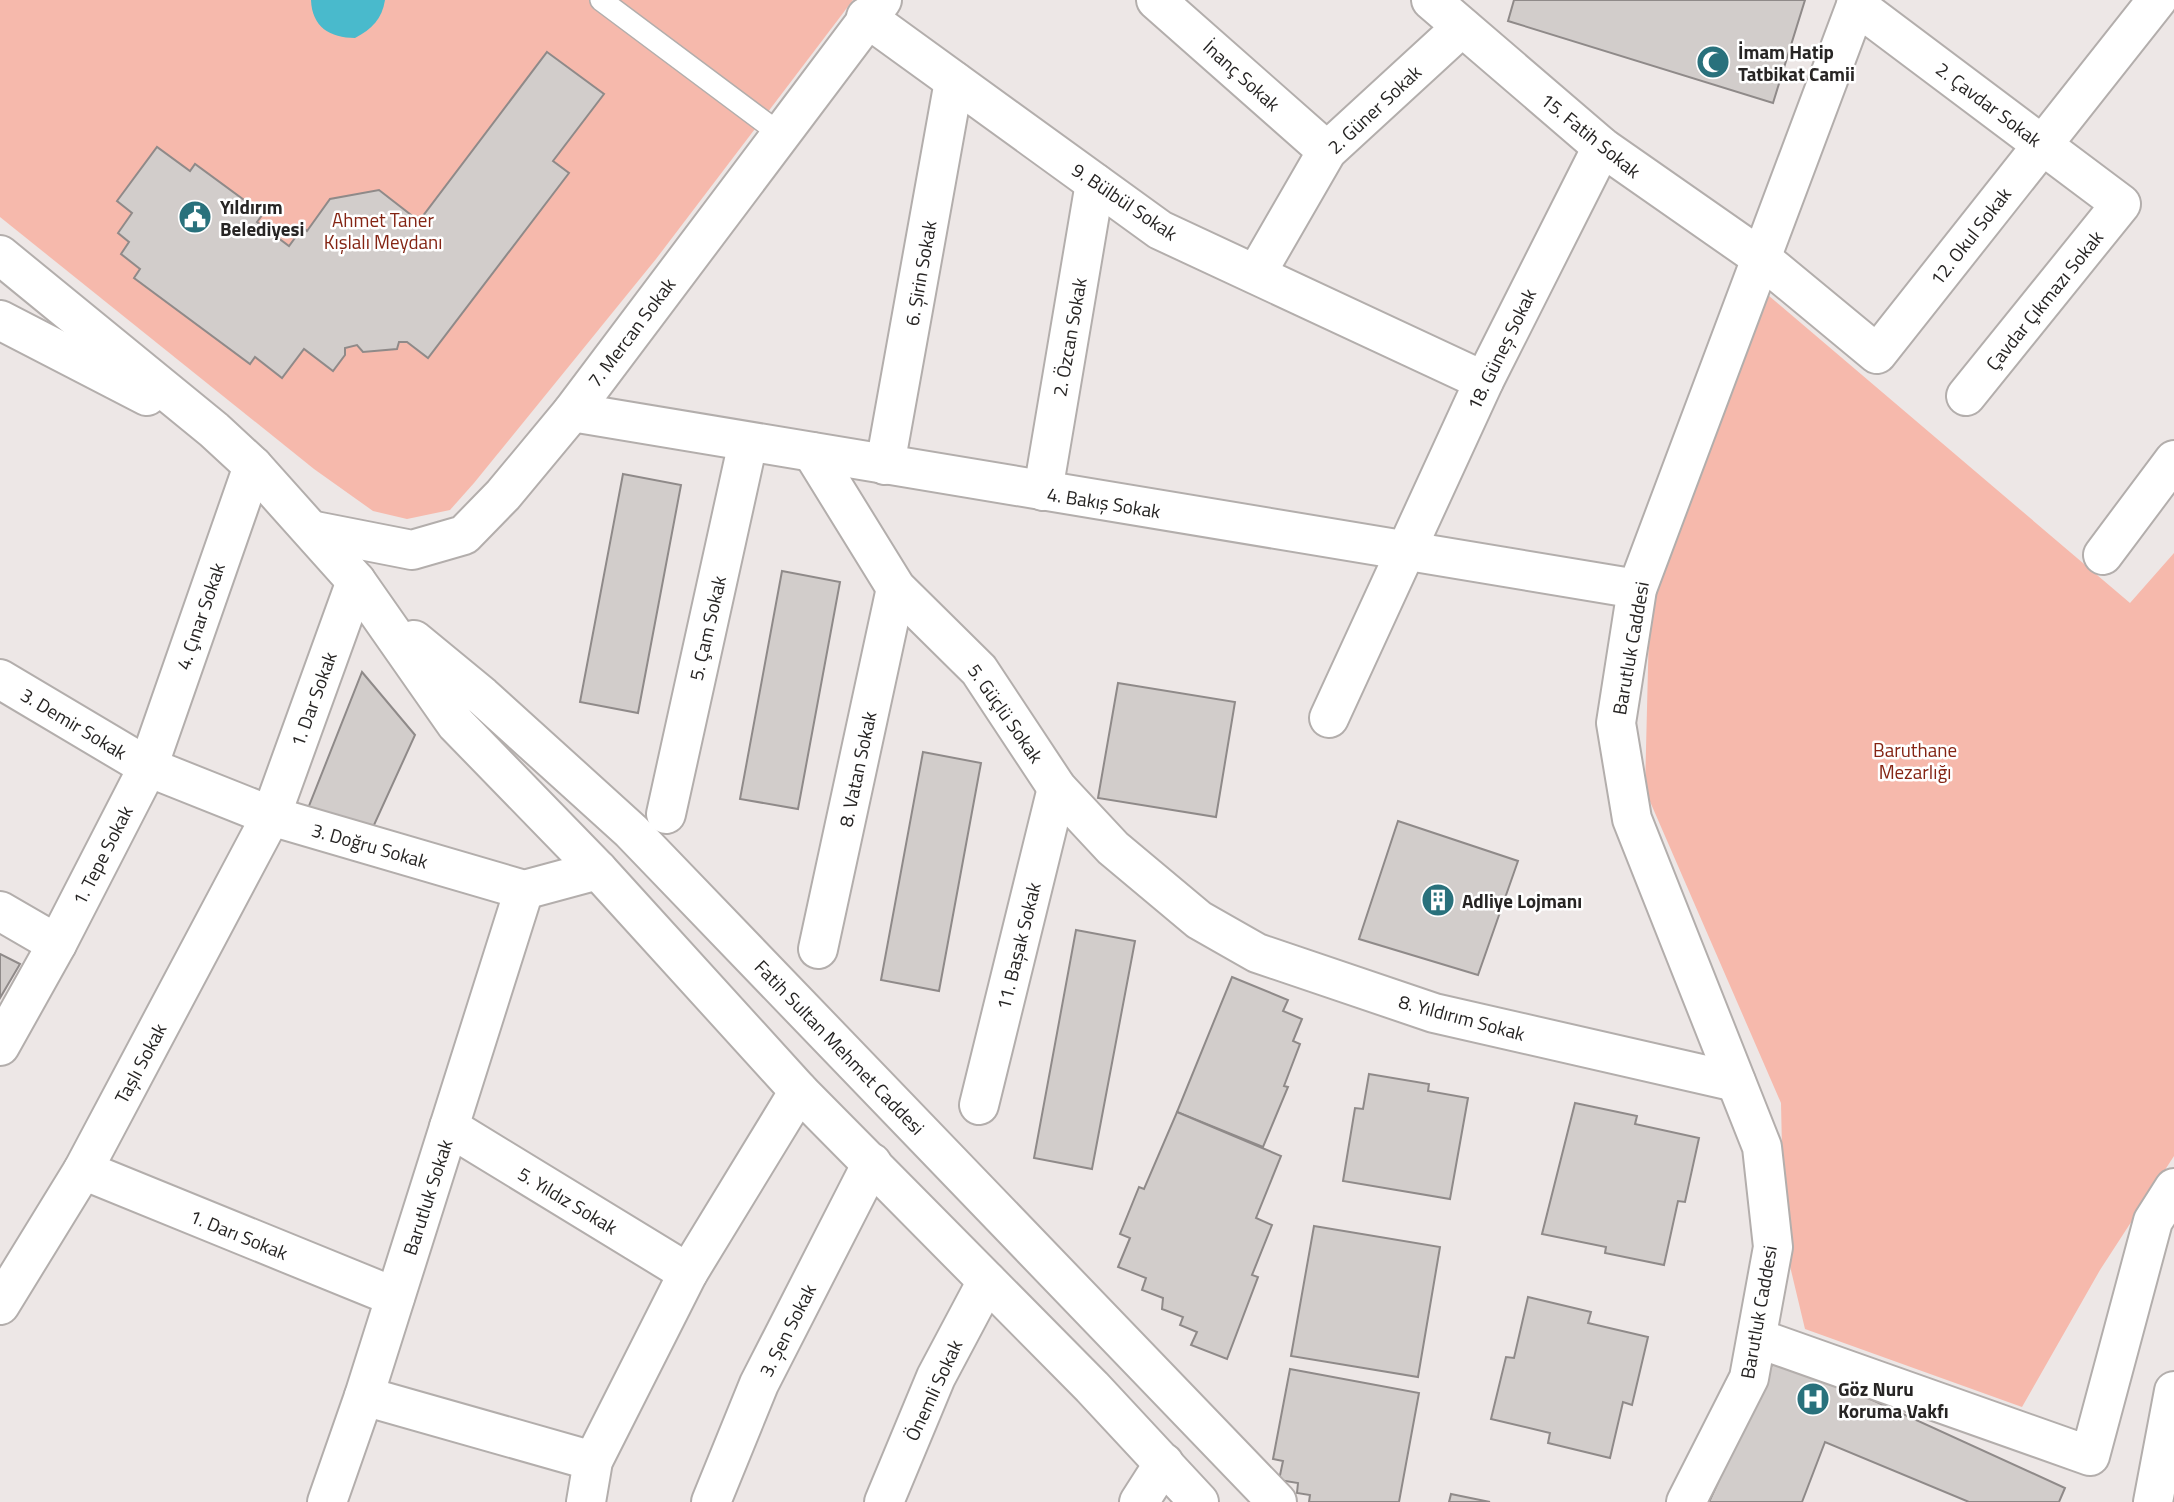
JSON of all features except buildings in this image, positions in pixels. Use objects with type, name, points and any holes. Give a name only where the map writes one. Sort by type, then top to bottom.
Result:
[{"type":"street","name":"İnanç Sokak","points":[[1156,0],[1327,151]]},
{"type":"street","name":"15. Fatih Sokak","points":[[1431,0],[1602,147],[1760,258]]},
{"type":"street","name":"12. Okul Sokak","points":[[1760,258],[1877,354],[2157,0]]},
{"type":"street","name":"2. Çavdar Sokak","points":[[1857,3],[2121,204]]},
{"type":"street","name":"Barutluk Caddesi","points":[[1686,1502],[1749,1378],[1773,1247],[1762,1147],[1632,819],[1616,723],[1637,589],[1857,3]]},
{"type":"street","name":"7. Mercan Sokak","points":[[315,531],[412,550],[464,535],[503,495],[572,412],[874,8]]},
{"type":"street","name":"9. Bülbül Sokak","points":[[874,8],[954,80],[1160,230],[1484,380]]},
{"type":"street","name":"2. Güner Sokak","points":[[1256,274],[1327,151],[1462,27]]},
{"type":"street","name":"6. Şirin Sokak","points":[[886,465],[954,80]]},
{"type":"street","name":"18. Güneş Sokak","points":[[1329,718],[1484,380],[1602,147]]},
{"type":"street","name":"2. Özcan Sokak","points":[[1043,492],[1095,183]]},
{"type":"street","name":"Çavdar Çıkmazı Sokak","points":[[1966,396],[2121,204]]},
{"type":"street","name":"Fatih Sultan Mehmet Caddesi","points":[[0,256],[214,430],[253,466],[315,531],[382,614],[456,724],[598,870],[799,1091],[987,1281],[1199,1502]]},
{"type":"street","name":"Fatih Sultan Mehmet Caddesi","points":[[0,320],[214,430]]},
{"type":"street","name":"4. Bakış Sokak","points":[[572,412],[1637,589]]},
{"type":"street","name":"5. Çam Sokak","points":[[666,814],[748,442]]},
{"type":"street","name":"5. Güçlü Sokak","points":[[812,452],[896,588],[979,670],[1057,788],[1113,848],[1199,920]]},
{"type":"street","points":[[2103,555],[2174,460]]},
{"type":"street","name":"4. Çınar Sokak","points":[[148,767],[253,466]]},
{"type":"street","name":"1. Dar Sokak","points":[[271,816],[356,581]]},
{"type":"street","name":"8. Vatan Sokak","points":[[818,949],[896,588]]},
{"type":"street","name":"Fatih Sultan Mehmet Caddesi","points":[[382,614],[482,696],[631,831],[1277,1502]]},
{"type":"street","name":"3. Demir Sokak","points":[[0,679],[148,767]]},
{"type":"street","name":"3. Doğru Sokak","points":[[148,767],[271,816],[524,890]]},
{"type":"street","name":"1. Tepe Sokak","points":[[0,1046],[57,944],[148,767]]},
{"type":"street","name":"11. Başak Sokak","points":[[979,1105],[1057,788]]},
{"type":"street","name":"Taşlı Sokak","points":[[0,1306],[83,1170],[271,816]]},
{"type":"street","points":[[524,890],[598,870]]},
{"type":"street","name":"Barutluk Sokak","points":[[327,1502],[364,1396],[524,890]]},
{"type":"street","points":[[0,911],[57,944]]},
{"type":"street","name":"8. Yıldırım Sokak","points":[[1199,920],[1257,953],[1434,1013],[1736,1082]]},
{"type":"street","points":[[586,1502],[593,1461],[688,1273],[799,1091]]},
{"type":"street","name":"5. Yıldız Sokak","points":[[449,1127],[688,1273]]},
{"type":"street","name":"3. Şen Sokak","points":[[711,1502],[759,1384],[872,1163]]},
{"type":"street","name":"1. Darı Sokak","points":[[83,1170],[395,1297]]},
{"type":"street","points":[[1757,1338],[2090,1456],[2153,1221],[2174,1188]]},
{"type":"street","name":"Önemli Sokak","points":[[884,1502],[936,1377],[987,1281]]},
{"type":"street","points":[[2153,1502],[2174,1391]]},
{"type":"street","points":[[364,1396],[593,1461]]},
{"type":"street","points":[[1139,1502],[1164,1463]]},
{"type":"lane","points":[[601,0],[779,133]]},
{"type":"green space","name":"Ahmet Taner Kışlalı Meydanı","points":[[0,0],[853,0],[656,259],[474,483],[450,510],[407,519],[373,511],[314,469],[0,217]]},
{"type":"green space","name":"Baruthane Mezarlığı","points":[[1762,290],[2130,603],[2174,553],[2174,1156],[2100,1270],[2022,1407],[1805,1329],[1784,1241],[1781,1103],[1645,790],[1650,587]]},
{"type":"water","points":[[311,0],[385,0],[375,23],[355,38],[338,36],[324,29],[315,17]]},
{"type":"place","name":"İmam Hatip Tatbikat Camii","points":[[1713,62]]},
{"type":"place","name":"Yıldırım Belediyesi","points":[[195,217]]},
{"type":"place","name":"Adliye Lojmanı","points":[[1438,900]]},
{"type":"place","name":"Göz Nuru Koruma Vakfı","points":[[1813,1399]]}]
